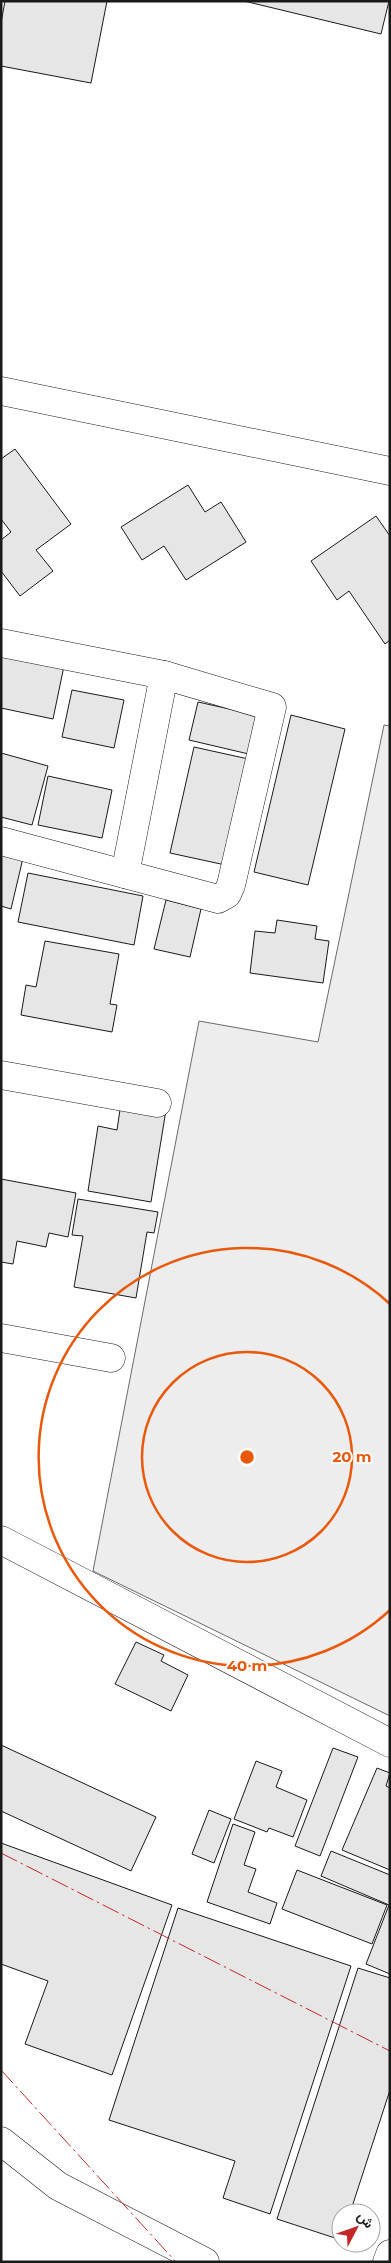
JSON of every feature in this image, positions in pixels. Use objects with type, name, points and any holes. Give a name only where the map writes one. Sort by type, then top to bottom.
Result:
[{"type":"street","points":[[1,391],[390,471]]},
{"type":"street","points":[[1,643],[164,675],[272,706],[231,885],[226,894],[218,899],[1,842]]},
{"type":"street","points":[[125,874],[164,675]]},
{"type":"street","points":[[1,1074],[157,1103]]},
{"type":"street","points":[[1,1338],[111,1358]]},
{"type":"street","points":[[1,1540],[390,1743]]},
{"type":"street","points":[[1,2141],[58,2186],[205,2262]]},
{"type":"street","points":[[387,2262],[390,2254]]},
{"type":"shaded area","points":[[384,725],[390,726],[390,1716],[93,1571],[199,1021],[318,1042]]},
{"type":"building","points":[[5,1],[107,1],[91,83],[1,66],[1,23]]},
{"type":"building","points":[[244,1],[389,1],[381,34]]},
{"type":"building","points":[[15,449],[71,524],[36,550],[53,571],[20,596],[1,571],[1,540],[11,532],[1,519],[1,459]]},
{"type":"building","points":[[188,485],[205,512],[221,502],[246,542],[186,580],[164,546],[142,560],[121,527]]},
{"type":"building","points":[[376,516],[390,536],[390,640],[385,644],[349,591],[337,600],[311,561]]},
{"type":"building","points":[[1,653],[64,666],[53,719],[1,708]]},
{"type":"building","points":[[72,690],[124,700],[114,748],[62,737]]},
{"type":"building","points":[[198,702],[261,716],[253,755],[189,740]]},
{"type":"building","points":[[291,715],[345,729],[308,885],[254,872]]},
{"type":"building","points":[[194,747],[253,760],[230,866],[170,853]]},
{"type":"building","points":[[1,753],[48,766],[32,825],[1,817]]},
{"type":"building","points":[[48,776],[112,790],[102,838],[38,825]]},
{"type":"building","points":[[1,853],[23,858],[11,909],[1,906]]},
{"type":"building","points":[[28,873],[143,896],[134,945],[18,922]]},
{"type":"building","points":[[166,900],[201,909],[190,957],[154,949]]},
{"type":"building","points":[[277,920],[317,926],[315,939],[329,941],[323,983],[250,973],[255,931],[275,933]]},
{"type":"building","points":[[45,941],[119,954],[110,1004],[117,1005],[112,1032],[21,1015],[26,985],[36,987]]},
{"type":"building","points":[[121,1103],[166,1110],[151,1202],[88,1191],[98,1126],[117,1130]]},
{"type":"building","points":[[1,1179],[76,1193],[68,1237],[49,1233],[46,1247],[17,1241],[13,1264],[1,1262]]},
{"type":"building","points":[[78,1199],[158,1212],[154,1233],[147,1232],[136,1298],[74,1287],[83,1236],[72,1235]]},
{"type":"building","points":[[136,1642],[164,1655],[161,1661],[188,1675],[171,1711],[115,1684]]},
{"type":"building","points":[[1,1745],[156,1817],[131,1871],[1,1811]]},
{"type":"building","points":[[333,1748],[358,1757],[320,1856],[295,1846]]},
{"type":"building","points":[[256,1761],[282,1771],[276,1787],[307,1800],[293,1837],[269,1828],[267,1832],[234,1819]]},
{"type":"building","points":[[377,1768],[390,1773],[386,1786],[390,1788],[390,1870],[342,1850]]},
{"type":"building","points":[[209,1810],[231,1819],[214,1863],[192,1854]]},
{"type":"building","points":[[233,1824],[255,1832],[244,1865],[256,1869],[248,1892],[277,1903],[270,1924],[207,1902]]},
{"type":"building","points":[[1,1843],[172,1905],[112,2075],[25,2044],[48,1981],[1,1964]]},
{"type":"building","points":[[331,1851],[390,1875],[390,1974],[366,1964],[389,1905],[321,1876]]},
{"type":"building","points":[[297,1870],[387,1905],[372,1944],[282,1909]]},
{"type":"building","points":[[178,1908],[351,1966],[270,2214],[223,2198],[235,2161],[109,2120]]},
{"type":"building","points":[[358,1968],[390,1978],[390,2090],[353,2203],[331,2203],[331,2237],[277,2219]]},
{"type":"power","points":[[1,1853],[390,2051]]},
{"type":"power","points":[[1,2070],[176,2262]]}]
